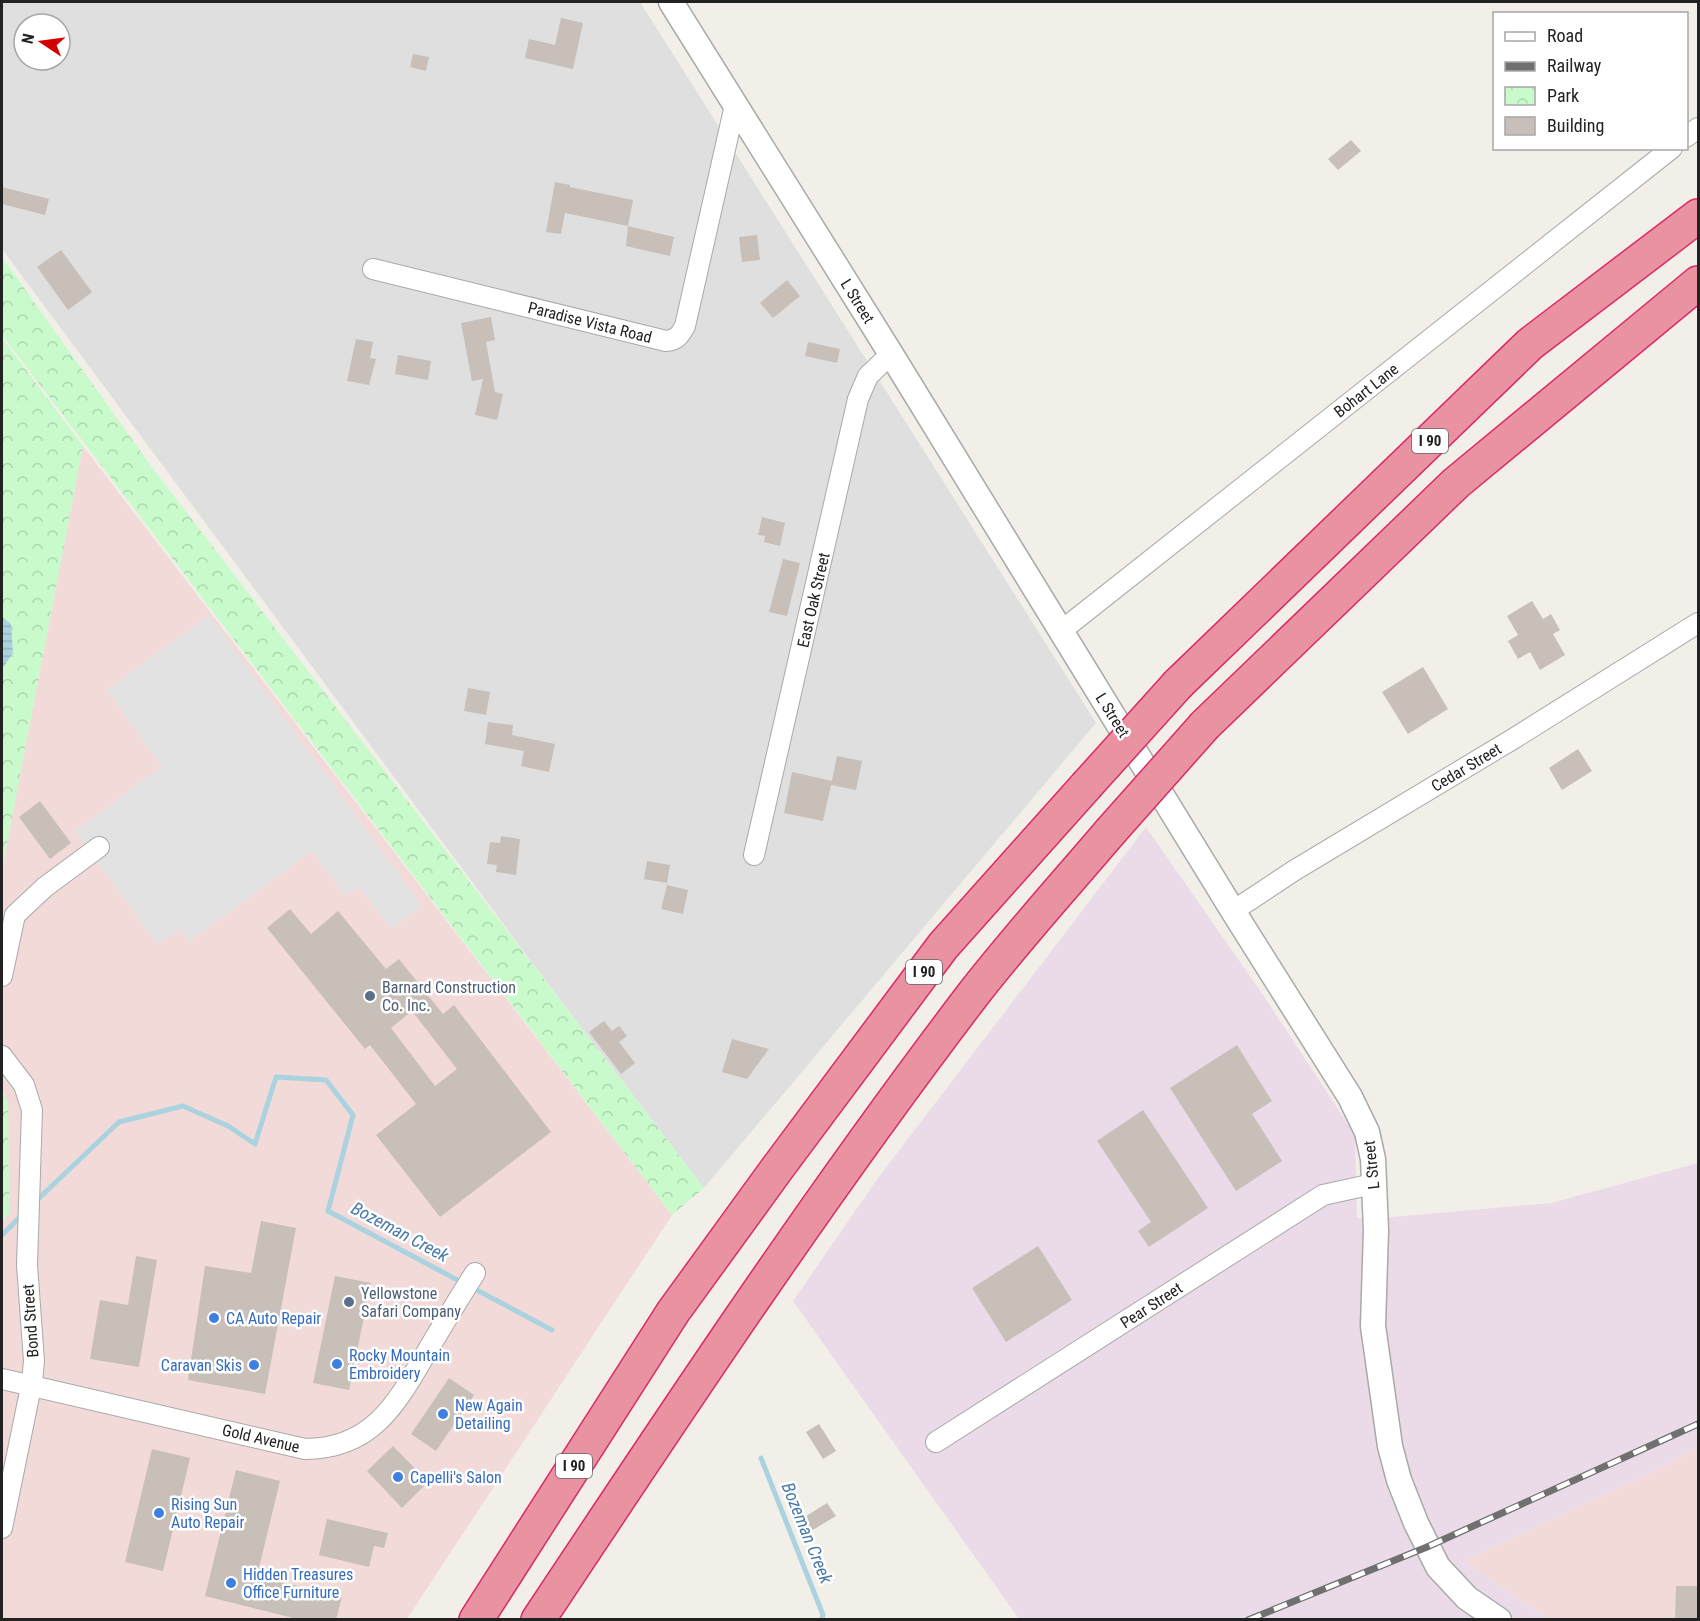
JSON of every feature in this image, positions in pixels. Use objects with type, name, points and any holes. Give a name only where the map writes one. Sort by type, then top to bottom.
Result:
[{"type":"highway","name":"I 90","points":[[476,1620],[673,1312],[943,946],[1178,684],[1530,344],[1698,216]]},
{"type":"highway","points":[[538,1620],[711,1359],[814,1211],[972,995],[1110,832],[1205,725],[1456,483],[1698,283]]},
{"type":"street","name":"L Street","points":[[670,2],[891,354],[1233,911],[1350,1096],[1367,1132],[1373,1159],[1376,1230],[1373,1326],[1387,1425],[1399,1480],[1416,1523],[1438,1567],[1467,1598],[1498,1620]]},
{"type":"street","name":"Paradise Vista Road","points":[[372,269],[666,341],[673,340],[679,337],[685,327],[735,105]]},
{"type":"street","name":"Bohart Lane","points":[[1061,631],[1669,150]]},
{"type":"street","name":"East Oak Street","points":[[754,855],[858,399],[868,376],[891,354]]},
{"type":"street","name":"Cedar Street","points":[[1233,911],[1295,870],[1513,739],[1698,623]]},
{"type":"street","points":[[2,976],[15,915],[45,887],[99,847]]},
{"type":"street","name":"Bond Street","points":[[2,1056],[24,1085],[30,1105],[27,1265],[28,1307],[34,1361],[32,1385],[2,1528]]},
{"type":"street","name":"Pear Street","points":[[936,1442],[1323,1195],[1373,1184]]},
{"type":"street","name":"Gold Avenue","points":[[2,1379],[304,1449],[326,1449],[357,1437],[388,1413],[475,1273]]},
{"type":"shaded area","points":[[2,2],[640,2],[1096,723],[704,1188],[527,956],[2,249]]},
{"type":"shaded area","points":[[83,446],[672,1215],[407,1619],[2,1619],[2,1222],[9,1214],[8,1104],[2,1087],[2,869]]},
{"type":"shaded area","points":[[209,615],[422,906],[391,929],[359,886],[345,896],[312,851],[189,942],[179,929],[158,945],[75,831],[162,767],[107,690]]},
{"type":"shaded area","points":[[1146,827],[1263,995],[1355,1135],[1357,1218],[1551,1203],[1698,1163],[1698,1447],[1659,1469],[1464,1561],[1548,1619],[1019,1619],[793,1301],[878,1178]]},
{"type":"shaded area","points":[[1698,1447],[1698,1619],[1548,1619],[1463,1561],[1659,1469]]},
{"type":"green space","points":[[2,257],[151,466],[704,1188],[672,1215],[2,335]]},
{"type":"green space","points":[[2,338],[83,446],[2,869]]},
{"type":"green space","points":[[2,1087],[8,1104],[9,1214],[2,1222]]},
{"type":"water","points":[[2,617],[11,624],[13,653],[2,669]]},
{"type":"building","points":[[561,18],[583,23],[573,69],[525,58],[529,39],[555,45]]},
{"type":"building","points":[[413,54],[429,57],[426,71],[410,67]]},
{"type":"building","points":[[1351,140],[1361,151],[1338,170],[1328,159]]},
{"type":"building","points":[[555,182],[633,200],[628,226],[565,213],[561,234],[546,232]]},
{"type":"building","points":[[2,187],[49,199],[45,215],[2,204]]},
{"type":"building","points":[[628,226],[674,237],[670,256],[626,246]]},
{"type":"building","points":[[757,235],[760,260],[742,262],[739,237]]},
{"type":"building","points":[[61,250],[92,292],[68,310],[37,267]]},
{"type":"building","points":[[787,280],[800,296],[773,318],[760,303]]},
{"type":"building","points":[[491,317],[495,340],[486,342],[495,392],[503,394],[497,420],[475,415],[483,379],[472,381],[461,323]]},
{"type":"building","points":[[356,339],[373,342],[370,358],[376,359],[369,385],[347,381]]},
{"type":"building","points":[[808,342],[840,349],[837,363],[805,356]]},
{"type":"building","points":[[398,355],[431,361],[428,380],[395,374]]},
{"type":"building","points":[[762,517],[785,523],[780,546],[764,542],[765,536],[758,535]]},
{"type":"building","points":[[783,559],[800,563],[787,616],[769,612]]},
{"type":"building","points":[[1532,601],[1543,619],[1551,614],[1560,630],[1553,634],[1565,655],[1540,670],[1530,652],[1518,659],[1508,641],[1518,635],[1507,616]]},
{"type":"building","points":[[1423,667],[1448,709],[1408,734],[1382,692]]},
{"type":"building","points":[[468,688],[490,692],[486,715],[464,711]]},
{"type":"building","points":[[488,722],[513,725],[512,735],[555,744],[549,772],[521,766],[524,751],[485,744]]},
{"type":"building","points":[[1578,749],[1592,771],[1562,790],[1549,768]]},
{"type":"building","points":[[837,756],[862,761],[856,790],[831,785]]},
{"type":"building","points":[[792,772],[832,781],[823,821],[784,813]]},
{"type":"building","points":[[40,801],[71,843],[50,859],[19,817]]},
{"type":"building","points":[[501,836],[520,839],[516,875],[496,872],[497,865],[487,864],[490,842],[500,843]]},
{"type":"building","points":[[647,861],[670,865],[667,883],[644,879]]},
{"type":"building","points":[[667,885],[688,890],[683,914],[661,909]]},
{"type":"building","points":[[290,909],[311,934],[338,911],[386,969],[399,959],[443,1014],[454,1005],[551,1132],[440,1217],[376,1135],[416,1104],[370,1045],[365,1049],[267,928]],"holes":[[[412,1011],[457,1069],[435,1086],[391,1028]]]},
{"type":"building","points":[[604,1021],[612,1031],[619,1026],[627,1036],[619,1042],[635,1063],[621,1074],[589,1032]]},
{"type":"building","points":[[732,1039],[769,1049],[747,1079],[722,1072]]},
{"type":"building","points":[[1237,1045],[1272,1101],[1252,1114],[1282,1161],[1236,1191],[1170,1088]]},
{"type":"building","points":[[1143,1110],[1208,1208],[1149,1247],[1138,1231],[1151,1222],[1097,1141]]},
{"type":"building","points":[[261,1221],[296,1228],[265,1394],[188,1380],[205,1266],[251,1273]]},
{"type":"building","points":[[1038,1246],[1072,1300],[1006,1342],[972,1288]]},
{"type":"building","points":[[136,1256],[157,1260],[139,1367],[90,1359],[100,1300],[128,1305]]},
{"type":"building","points":[[335,1276],[371,1283],[349,1390],[313,1383]]},
{"type":"building","name":"New Again Detailing","points":[[449,1378],[474,1395],[436,1451],[411,1434]]},
{"type":"building","points":[[819,1424],[836,1451],[823,1459],[806,1432]]},
{"type":"building","name":"Capelli's Salon","points":[[393,1446],[428,1482],[402,1508],[367,1471]]},
{"type":"building","points":[[152,1449],[190,1458],[163,1571],[125,1562]]},
{"type":"building","points":[[236,1470],[280,1481],[257,1576],[342,1597],[336,1620],[301,1620],[205,1596]]},
{"type":"building","points":[[827,1503],[836,1516],[811,1531],[803,1518]]},
{"type":"building","points":[[327,1519],[388,1533],[384,1548],[374,1546],[369,1567],[319,1555]]},
{"type":"building","points":[[1676,1586],[1698,1586],[1698,1620],[1675,1620]]},
{"type":"waterway","name":"Bozeman Creek","points":[[35,1202],[119,1122],[183,1106],[228,1126],[255,1144],[276,1077],[326,1080],[353,1115],[328,1211],[463,1283]]},
{"type":"waterway","name":"Bozeman Creek","points":[[2,1235],[22,1215]]},
{"type":"waterway","name":"Bozeman Creek","points":[[471,1287],[552,1330]]},
{"type":"waterway","name":"Bozeman Creek","points":[[761,1458],[823,1615],[821,1620]]},
{"type":"railway","points":[[1248,1620],[1427,1547],[1698,1424]]},
{"type":"place","name":"Barnard Construction Co. Inc.","points":[[370,996]]},
{"type":"place","name":"Yellowstone Safari Company","points":[[349,1302]]},
{"type":"place","name":"CA Auto Repair","points":[[214,1318]]},
{"type":"place","name":"Rocky Mountain Embroidery","points":[[337,1364]]},
{"type":"place","name":"Caravan Skis","points":[[254,1365]]},
{"type":"place","name":"New Again Detailing","points":[[443,1414]]},
{"type":"place","name":"Capelli's Salon","points":[[398,1477]]},
{"type":"place","name":"Rising Sun Auto Repair","points":[[159,1513]]},
{"type":"place","name":"Hidden Treasures Office Furniture","points":[[231,1583]]}]
